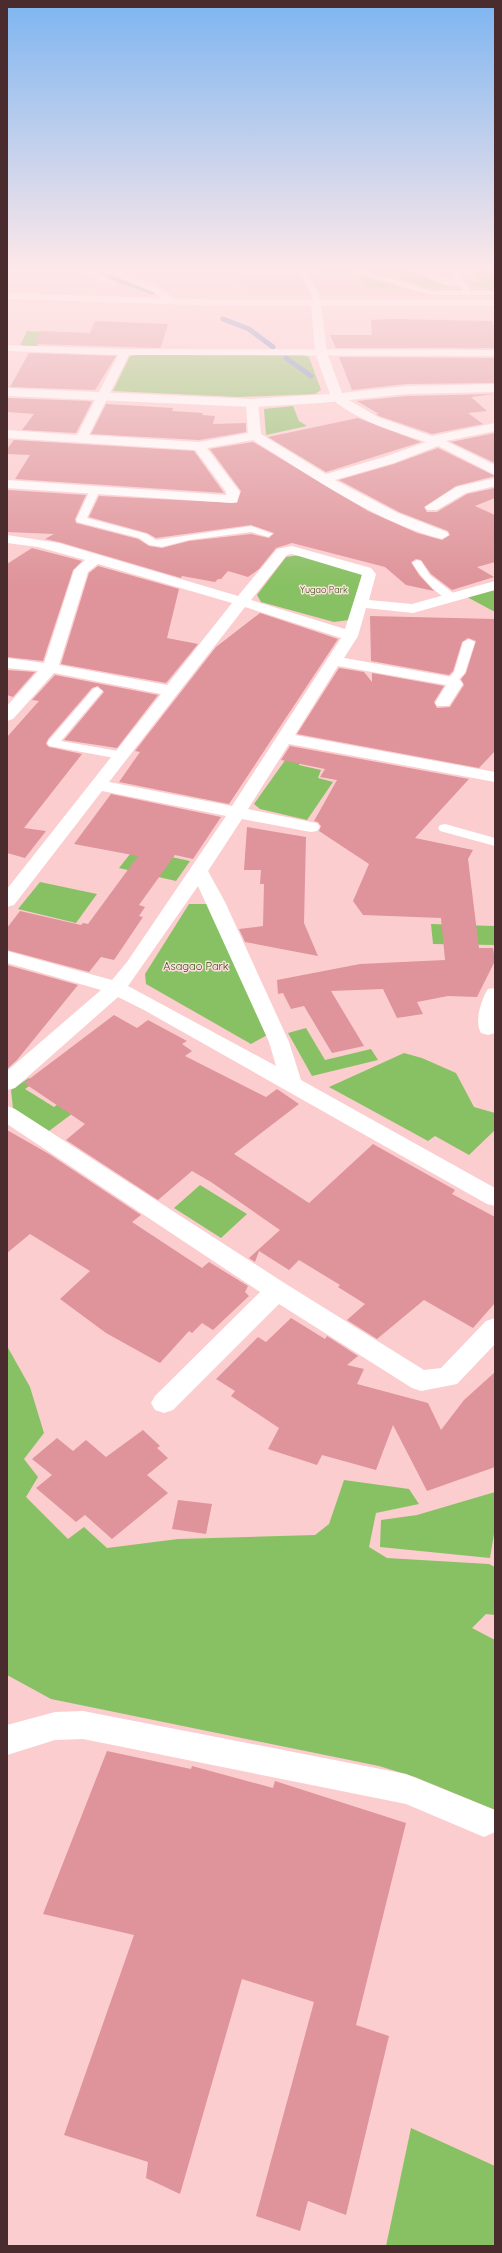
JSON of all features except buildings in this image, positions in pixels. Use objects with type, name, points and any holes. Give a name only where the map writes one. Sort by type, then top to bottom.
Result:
[{"type":"main road","points":[[81,439],[114,373]]},
{"type":"main road","points":[[328,373],[337,397],[348,406],[379,421],[435,441],[472,457],[495,470]]},
{"type":"main road","points":[[7,392],[102,398],[252,403],[406,390],[495,388]]},
{"type":"main road","points":[[252,403],[255,436]]},
{"type":"main road","points":[[324,479],[389,460],[435,441],[495,427]]},
{"type":"main road","points":[[7,434],[199,446],[255,436],[324,479],[343,494],[392,516],[409,527],[442,535]]},
{"type":"main road","points":[[7,484],[232,499],[234,492],[199,446]]},
{"type":"main road","points":[[432,507],[461,490],[495,482]]},
{"type":"main road","points":[[7,539],[25,539],[300,618],[350,636]]},
{"type":"main road","points":[[7,901],[171,690],[282,552],[292,550],[366,571],[369,574],[350,636],[199,871],[116,988],[7,1083]]},
{"type":"main road","points":[[7,716],[50,668],[81,570],[95,559]]},
{"type":"main road","points":[[359,603],[413,609],[495,585]]},
{"type":"main road","points":[[334,661],[452,682],[455,684],[443,703]]},
{"type":"main road","points":[[7,663],[50,668],[171,690]]},
{"type":"main road","points":[[284,738],[495,777]]},
{"type":"main road","points":[[98,784],[310,827]]},
{"type":"main road","points":[[199,871],[216,902],[279,1042],[292,1084]]},
{"type":"main road","points":[[7,957],[116,988],[151,1005],[495,1198]]},
{"type":"main road","points":[[488,1028],[490,1011],[495,994]]},
{"type":"main road","points":[[7,1114],[277,1291],[421,1381],[448,1377],[495,1328]]},
{"type":"main road","points":[[164,1403],[277,1291]]},
{"type":"main road","points":[[7,1740],[55,1726],[82,1725],[406,1789],[484,1821]]},
{"type":"lane","points":[[95,490],[81,520],[143,536],[153,543],[162,544],[188,537],[251,529],[268,534]]},
{"type":"lane","points":[[417,564],[426,577],[453,598]]},
{"type":"lane","points":[[452,682],[459,673],[469,642]]},
{"type":"lane","points":[[97,691],[53,744],[120,756]]},
{"type":"lane","points":[[445,828],[495,842]]},
{"type":"green space","points":[[122,373],[315,373],[321,390],[315,394],[239,397],[113,391]]},
{"type":"green space","points":[[293,406],[299,421],[307,426],[266,435],[264,409]]},
{"type":"green space","name":"Yugao Park","points":[[300,555],[362,574],[349,620],[334,622],[261,602],[257,595],[286,557]]},
{"type":"green space","points":[[495,589],[495,612],[467,597]]},
{"type":"green space","points":[[286,759],[300,762],[299,765],[321,770],[318,778],[333,782],[307,820],[260,809],[254,804]]},
{"type":"green space","points":[[134,849],[190,861],[176,881],[119,868]]},
{"type":"green space","points":[[40,882],[97,894],[76,923],[18,909]]},
{"type":"green space","name":"Asagao Park","points":[[189,904],[211,904],[271,1033],[251,1044],[146,984],[145,974]]},
{"type":"green space","points":[[431,924],[494,926],[495,945],[433,944]]},
{"type":"green space","points":[[306,1028],[325,1060],[371,1049],[378,1060],[312,1076],[288,1033]]},
{"type":"green space","points":[[404,1053],[422,1058],[456,1073],[474,1107],[495,1113],[495,1130],[469,1155],[435,1136],[428,1141],[329,1087]]},
{"type":"green space","points":[[29,1078],[35,1082],[25,1089],[54,1107],[62,1101],[77,1110],[49,1131],[13,1108],[11,1090]]},
{"type":"green space","points":[[200,1185],[247,1214],[221,1238],[174,1208]]},
{"type":"green space","points":[[7,1346],[30,1387],[44,1433],[24,1459],[38,1477],[26,1497],[68,1539],[84,1527],[107,1548],[178,1539],[315,1535],[329,1524],[344,1480],[409,1489],[419,1504],[376,1513],[369,1547],[387,1558],[489,1564],[495,1567],[495,1615],[486,1614],[472,1628],[495,1640],[495,1810],[415,1777],[379,1766],[51,1699],[7,1675]]},
{"type":"green space","points":[[495,1492],[495,1528],[490,1558],[380,1547],[381,1520],[417,1515]]},
{"type":"green space","points":[[411,2128],[495,2166],[495,2246],[386,2246]]},
{"type":"waterway","points":[[307,373],[311,376]]}]
